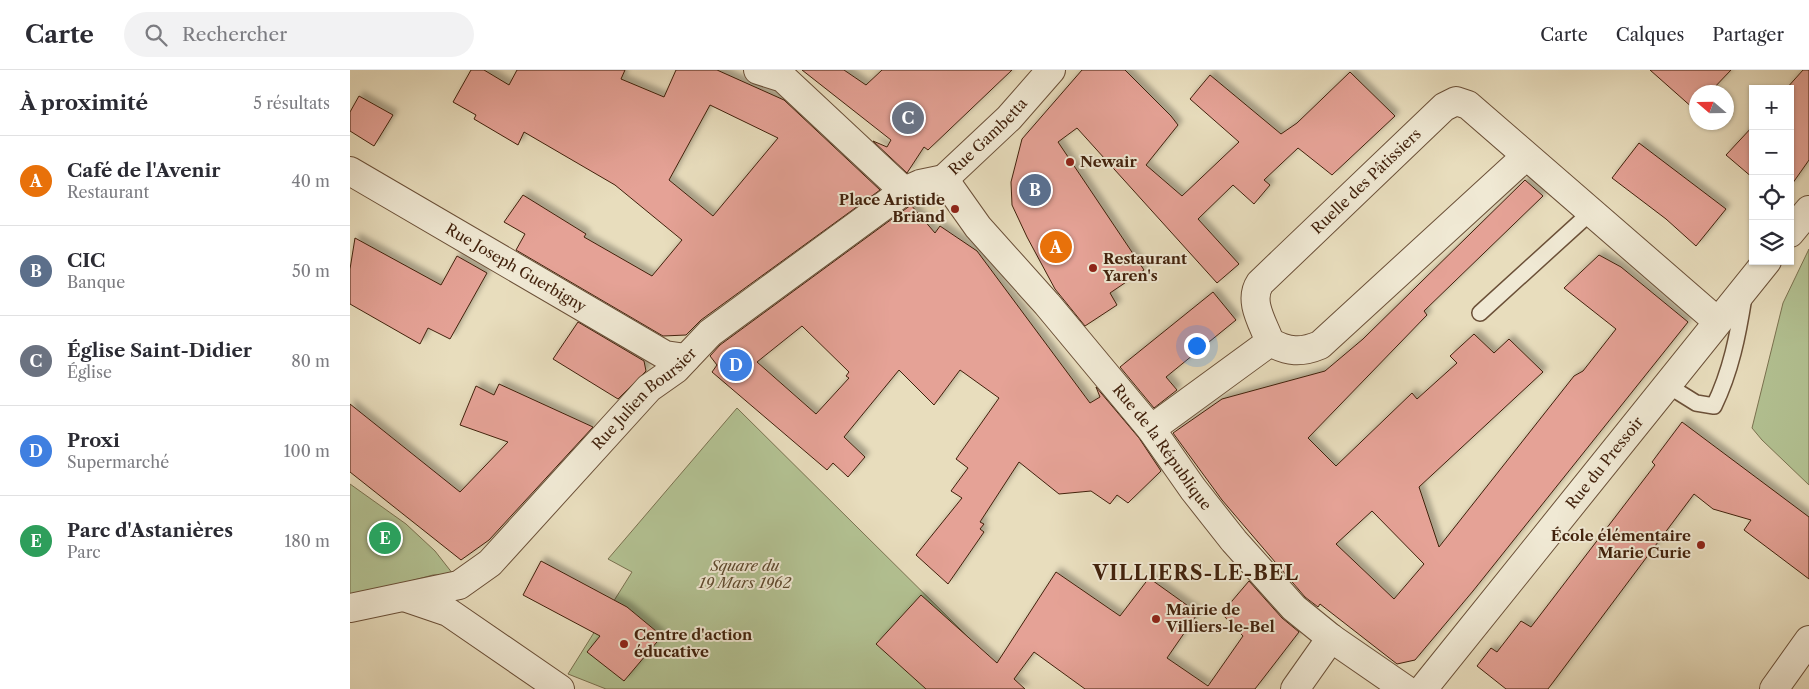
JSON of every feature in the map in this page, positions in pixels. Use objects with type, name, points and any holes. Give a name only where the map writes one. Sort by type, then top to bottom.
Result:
[{"type":"street","points":[[758,70],[783,78],[904,191]]},
{"type":"street","name":"Rue Gambetta","points":[[944,179],[1009,118],[1051,70]]},
{"type":"street","name":"Ruelle des Pâtissiers","points":[[1270,342],[1254,300],[1255,290],[1260,283],[1444,107],[1456,101],[1468,105],[1525,157],[1717,321]]},
{"type":"street","points":[[1152,429],[1270,342],[1283,349],[1295,351],[1307,350],[1320,345],[1525,157]]},
{"type":"street","name":"Rue Joseph Guerbigny","points":[[350,171],[665,355],[686,358]]},
{"type":"street","name":"Rue Julien Boursier","points":[[350,608],[459,585],[490,563],[649,388],[676,369],[710,333],[904,191],[920,184],[944,179]]},
{"type":"street","name":"Rue de la République","points":[[944,179],[978,227],[1047,304],[1152,429],[1193,489],[1234,541],[1294,608],[1331,638],[1405,689]]},
{"type":"street","points":[[1794,228],[1809,210]]},
{"type":"street","name":"Rue du Pressoir","points":[[1423,689],[1763,265]]},
{"type":"street","points":[[403,596],[448,612],[560,689]]},
{"type":"street","points":[[1295,689],[1331,638]]},
{"type":"street","points":[[1774,689],[1809,640]]},
{"type":"lane","points":[[1480,313],[1590,212]]},
{"type":"lane","points":[[1667,385],[1696,403],[1714,406],[1727,380],[1738,334],[1745,287]]},
{"type":"green space","points":[[1809,249],[1809,485],[1752,428],[1783,303]]},
{"type":"green space","name":"Square du 19 Mars 1962","points":[[737,408],[974,643],[941,689],[606,689],[568,674],[632,572],[608,559]]},
{"type":"green space","points":[[350,484],[406,524],[435,551],[453,574],[433,575],[350,597]]},
{"type":"building","points":[[471,70],[484,70],[509,85],[517,70],[625,70],[621,79],[664,97],[676,70],[717,70],[784,100],[880,190],[701,320],[686,335],[663,336],[516,250],[525,234],[504,222],[523,195],[586,234],[584,237],[652,276],[682,240],[615,185],[524,132],[518,145],[474,119],[476,115],[453,102]],"holes":[[[710,105],[778,138],[713,216],[669,180]]]},
{"type":"building","points":[[802,70],[844,70],[866,85],[882,70],[1012,70],[928,150],[924,147],[907,173],[873,141],[887,147],[891,140]]},
{"type":"building","points":[[1082,70],[1125,70],[1171,116],[1178,125],[1146,165],[1182,196],[1239,142],[1190,99],[1210,75],[1281,134],[1297,123],[1350,72],[1395,116],[1332,175],[1298,148],[1264,180],[1270,185],[1254,204],[1233,185],[1198,219],[1239,264],[1217,283],[1077,128],[1058,142],[1144,270],[1110,293],[1117,305],[1085,326],[1055,289],[1027,237],[1012,205],[1011,182],[1022,139]]},
{"type":"building","points":[[1650,70],[1731,70],[1717,85],[1689,85],[1689,105]]},
{"type":"building","points":[[1803,70],[1809,70],[1809,160],[1794,181],[1794,85],[1790,85]]},
{"type":"building","points":[[359,96],[393,115],[374,146],[350,131],[350,112]]},
{"type":"building","points":[[1749,130],[1749,175],[1726,155]]},
{"type":"building","points":[[1639,143],[1726,209],[1696,246],[1666,219],[1612,178]]},
{"type":"building","points":[[1525,180],[1543,196],[1424,311],[1427,315],[1308,438],[1336,466],[1412,393],[1417,399],[1457,363],[1450,356],[1474,334],[1494,353],[1509,339],[1543,372],[1419,487],[1439,547],[1574,376],[1583,371],[1616,329],[1564,288],[1599,255],[1621,267],[1688,322],[1473,591],[1415,660],[1397,664],[1320,604],[1318,607],[1305,597],[1222,500],[1173,433],[1222,399],[1325,371],[1363,339]],"holes":[[[1372,511],[1424,564],[1394,599],[1336,544]]]},
{"type":"building","points":[[911,205],[935,233],[940,226],[977,251],[1090,403],[1100,397],[1096,387],[1139,438],[1161,471],[1128,503],[1117,495],[1110,504],[1091,491],[1059,494],[1019,462],[980,522],[984,524],[980,529],[984,532],[948,584],[916,555],[962,498],[951,491],[968,468],[956,459],[999,398],[960,370],[934,405],[899,370],[844,437],[865,457],[848,477],[833,463],[827,470],[712,372],[717,365],[710,356],[720,345]],"holes":[[[802,326],[849,372],[846,376],[849,378],[816,414],[757,362]]]},
{"type":"building","points":[[355,238],[441,285],[457,256],[487,273],[450,339],[428,328],[420,344],[350,304],[350,269]]},
{"type":"building","points":[[1213,292],[1236,320],[1166,377],[1177,390],[1154,408],[1120,367]]},
{"type":"building","points":[[578,322],[644,361],[646,371],[618,399],[553,359]]},
{"type":"building","points":[[499,384],[593,427],[489,540],[461,560],[350,472],[350,404],[460,492],[508,442],[460,425],[476,386],[494,395]]},
{"type":"building","points":[[1682,422],[1809,517],[1809,579],[1744,530],[1751,520],[1713,509],[1694,494],[1548,689],[1506,689],[1477,666],[1491,648],[1497,652],[1521,621],[1531,627],[1655,465],[1652,462]]},
{"type":"building","points":[[541,561],[627,607],[662,636],[624,681],[587,652],[600,636],[523,595]]},
{"type":"building","points":[[1056,572],[1120,616],[1149,578],[1198,613],[1167,658],[1208,686],[1243,636],[1223,615],[1249,581],[1282,618],[1299,632],[1255,689],[1085,689],[1034,652],[1014,679],[1025,689],[926,689],[876,644],[921,595],[997,663]]},
{"type":"place","name":"Église Saint-Didier","points":[[908,118]]},
{"type":"place","name":"Newair","points":[[1070,162]]},
{"type":"place","name":"CIC","points":[[1035,190]]},
{"type":"place","name":"Place Aristide Briand","points":[[955,209]]},
{"type":"place","name":"Café de l'Avenir","points":[[1056,247]]},
{"type":"place","name":"Restaurant Yaren's","points":[[1093,268]]},
{"type":"place","name":"Proxi","points":[[736,365]]},
{"type":"place","name":"Parc d'Astanières","points":[[385,538]]},
{"type":"place","name":"École élémentaire Marie Curie","points":[[1701,545]]},
{"type":"place","name":"Mairie de Villiers-le-Bel","points":[[1156,619]]},
{"type":"place","name":"Centre d'action éducative","points":[[624,644]]},
{"type":"district","name":"VILLIERS-LE-BEL","points":[[1196,573]]}]
